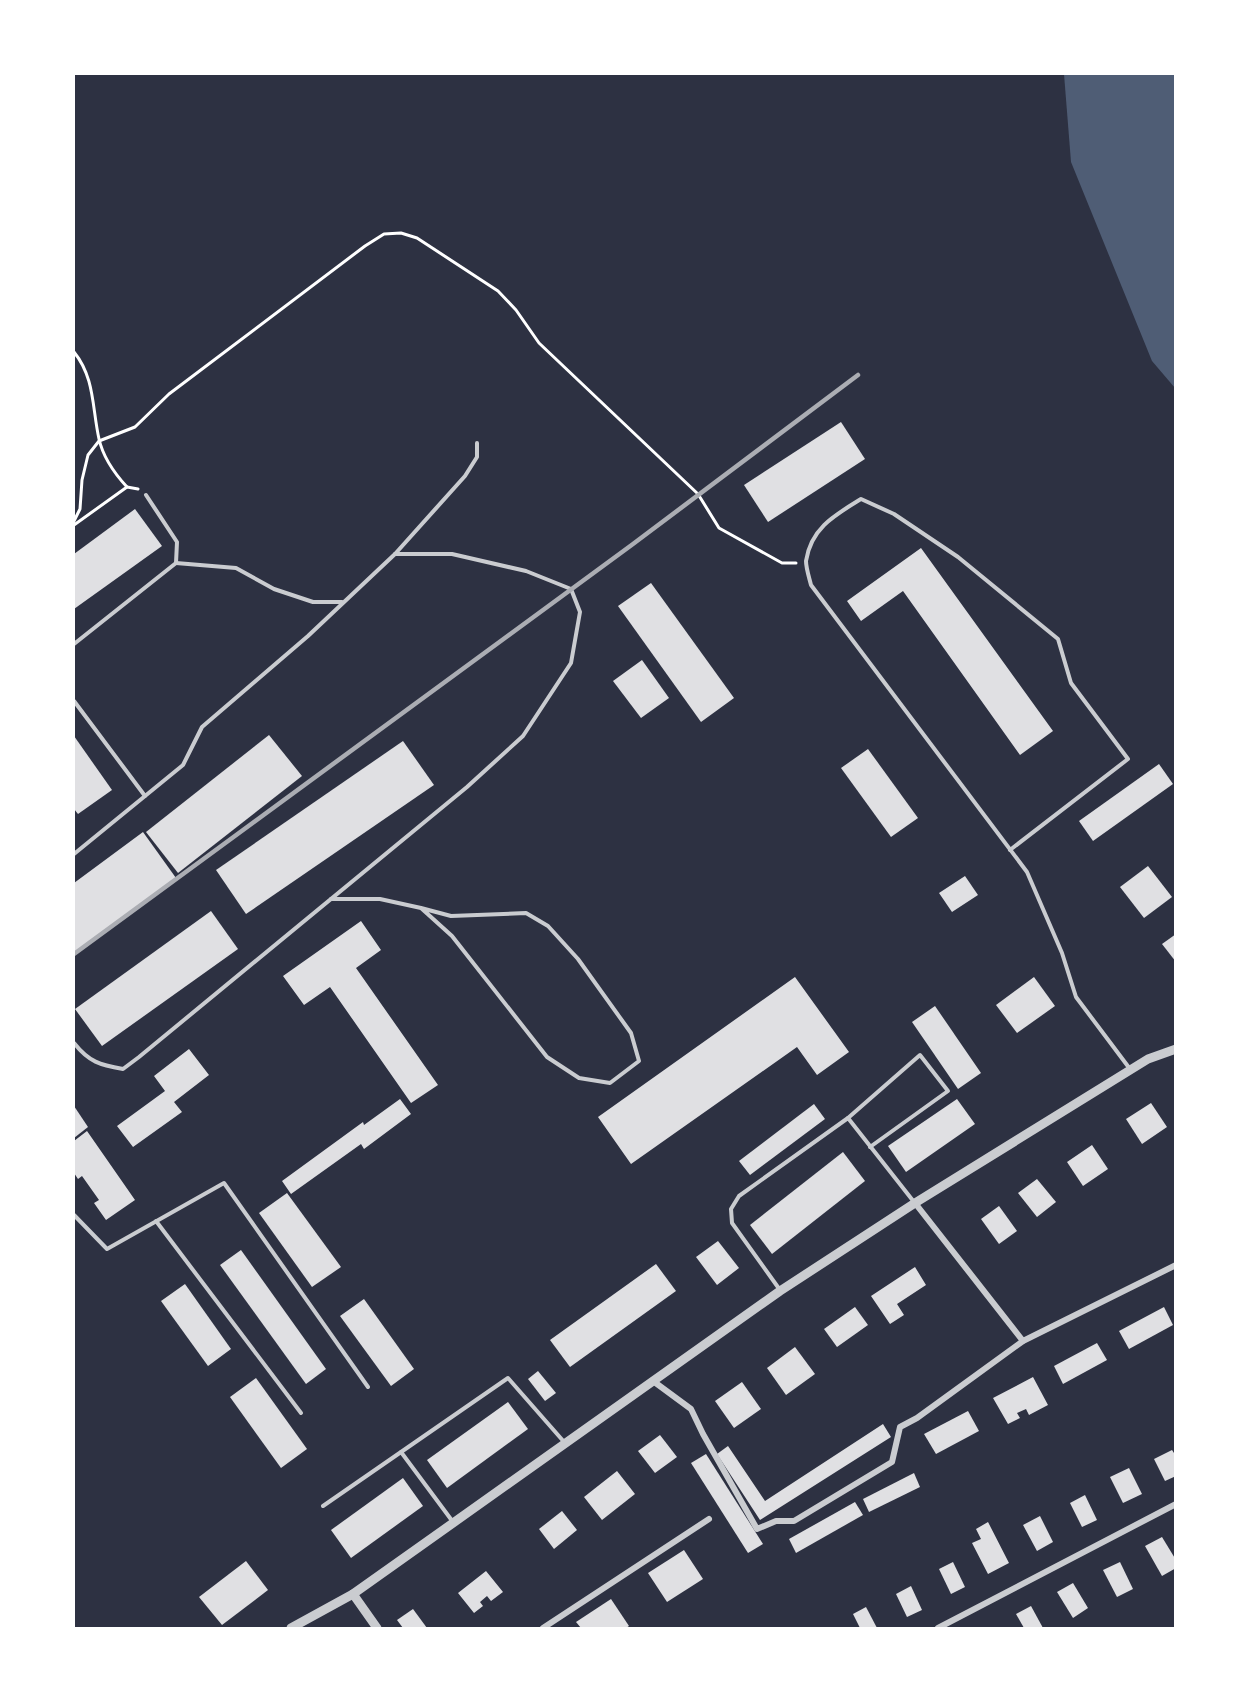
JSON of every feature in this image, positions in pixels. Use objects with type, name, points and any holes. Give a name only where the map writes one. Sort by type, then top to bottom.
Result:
[{"type":"street","points":[[291,1629],[353,1594],[780,1291],[915,1203],[1148,1059],[1176,1049]]},
{"type":"street","points":[[915,1203],[1023,1341]]},
{"type":"street","points":[[653,1381],[691,1409],[757,1529],[776,1521],[794,1521],[892,1462],[900,1427],[917,1418],[1023,1341],[1176,1264]]},
{"type":"street","points":[[938,1629],[1176,1504]]},
{"type":"street","points":[[543,1629],[710,1519]]},
{"type":"street","points":[[353,1594],[377,1629]]},
{"type":"lane","points":[[74,854],[183,765],[202,727],[308,636],[395,554],[465,476],[477,457],[477,443]]},
{"type":"lane","points":[[146,495],[177,542],[176,563]]},
{"type":"lane","points":[[1010,850],[1128,759],[1071,682],[1058,639],[958,557],[894,514],[861,499],[828,519],[813,538],[806,563],[811,585],[1026,872],[1062,953],[1076,997],[1131,1070]]},
{"type":"lane","points":[[74,1042],[82,1053],[99,1065],[123,1069],[139,1057],[466,787],[523,736],[571,663],[580,612],[571,590],[526,571],[452,554],[395,554]]},
{"type":"lane","points":[[74,644],[176,563],[236,568],[274,589],[313,602],[343,602]]},
{"type":"lane","points":[[74,701],[145,796]]},
{"type":"lane","points":[[331,899],[380,899],[421,908],[451,916],[526,913],[548,926],[578,959],[631,1033],[639,1061],[610,1083],[579,1078],[547,1057],[452,936],[421,908]]},
{"type":"lane","points":[[780,1291],[732,1223],[731,1209],[739,1196],[848,1118],[920,1055],[948,1091],[870,1146]]},
{"type":"lane","points":[[848,1118],[915,1203]]},
{"type":"lane","points":[[74,1215],[107,1249],[224,1183],[368,1387]]},
{"type":"lane","points":[[156,1221],[301,1413]]},
{"type":"lane","points":[[323,1506],[508,1378],[565,1443]]},
{"type":"lane","points":[[401,1452],[453,1523]]},
{"type":"path","points":[[74,523],[80,509],[82,480],[88,455],[99,441],[135,427],[178,387],[365,246],[384,234],[400,233],[417,238],[498,291],[516,310],[539,343],[698,494],[719,528],[782,563],[806,563]]},
{"type":"path","points":[[74,352],[90,380],[99,441],[113,471],[127,487],[137,489],[146,495]]},
{"type":"path","points":[[74,523],[127,487]]},
{"type":"water","points":[[1064,74],[1175,74],[1175,388],[1152,361],[1071,162]]},
{"type":"building","points":[[841,422],[865,459],[768,522],[744,485]]},
{"type":"building","points":[[135,509],[162,546],[74,609],[74,554]]},
{"type":"building","points":[[921,548],[1053,731],[1020,755],[903,591],[861,621],[847,601]]},
{"type":"building","points":[[651,583],[734,698],[701,722],[618,606]]},
{"type":"building","points":[[642,660],[669,698],[641,718],[613,681]]},
{"type":"building","points":[[269,735],[302,776],[178,873],[146,832]]},
{"type":"building","points":[[74,736],[112,790],[78,814],[74,809]]},
{"type":"building","points":[[403,741],[434,785],[246,914],[216,870]]},
{"type":"building","points":[[868,749],[918,818],[891,837],[841,768]]},
{"type":"building","points":[[1159,764],[1173,784],[1093,841],[1079,821]]},
{"type":"building","points":[[143,832],[176,878],[74,953],[74,883]]},
{"type":"building","points":[[1148,866],[1172,897],[1144,918],[1120,887]]},
{"type":"building","points":[[965,876],[978,895],[952,912],[939,893]]},
{"type":"building","points":[[211,911],[238,949],[102,1046],[75,1009]]},
{"type":"building","points":[[361,921],[381,950],[356,968],[438,1085],[411,1103],[330,987],[304,1005],[283,976]]},
{"type":"building","points":[[1176,934],[1176,962],[1162,944]]},
{"type":"building","points":[[795,977],[849,1052],[817,1075],[797,1047],[631,1164],[598,1117]]},
{"type":"building","points":[[1034,977],[1055,1006],[1017,1033],[996,1005]]},
{"type":"building","points":[[935,1006],[981,1073],[958,1089],[912,1022]]},
{"type":"building","points":[[189,1049],[209,1075],[174,1102],[182,1112],[133,1147],[117,1126],[165,1091],[154,1076]]},
{"type":"building","points":[[400,1099],[411,1114],[364,1149],[361,1144],[291,1194],[282,1181],[363,1122],[364,1125]]},
{"type":"building","points":[[957,1099],[975,1124],[906,1172],[888,1146]]},
{"type":"building","points":[[1151,1103],[1167,1127],[1142,1144],[1126,1119]]},
{"type":"building","points":[[814,1104],[825,1119],[750,1175],[739,1161]]},
{"type":"building","points":[[74,1106],[88,1127],[74,1138]]},
{"type":"building","points":[[87,1131],[135,1200],[106,1220],[94,1203],[99,1200],[82,1176],[78,1179],[74,1173],[74,1141]]},
{"type":"building","points":[[1092,1145],[1108,1169],[1083,1186],[1067,1162]]},
{"type":"building","points":[[843,1152],[865,1181],[772,1254],[750,1225]]},
{"type":"building","points":[[1037,1179],[1056,1202],[1037,1217],[1018,1193]]},
{"type":"building","points":[[287,1193],[341,1267],[312,1287],[259,1213]]},
{"type":"building","points":[[999,1206],[1017,1231],[999,1244],[981,1219]]},
{"type":"building","points":[[718,1241],[739,1268],[717,1285],[696,1257]]},
{"type":"building","points":[[241,1250],[326,1369],[306,1384],[220,1265]]},
{"type":"building","points":[[656,1264],[676,1291],[570,1367],[550,1340]]},
{"type":"building","points":[[915,1267],[926,1285],[897,1304],[904,1315],[890,1324],[871,1296]]},
{"type":"building","points":[[185,1284],[231,1349],[208,1366],[161,1301]]},
{"type":"building","points":[[364,1299],[414,1369],[391,1386],[340,1316]]},
{"type":"building","points":[[855,1307],[868,1325],[837,1347],[824,1329]]},
{"type":"building","points":[[1164,1307],[1173,1325],[1129,1349],[1119,1331]]},
{"type":"building","points":[[1097,1343],[1107,1360],[1063,1384],[1054,1366]]},
{"type":"building","points":[[795,1347],[815,1374],[786,1395],[767,1368]]},
{"type":"building","points":[[538,1371],[556,1393],[545,1401],[528,1379]]},
{"type":"building","points":[[1033,1377],[1048,1405],[1029,1415],[1026,1409],[1017,1413],[1020,1418],[1008,1424],[993,1398]]},
{"type":"building","points":[[256,1378],[307,1449],[281,1468],[230,1397]]},
{"type":"building","points":[[742,1382],[761,1409],[734,1428],[715,1401]]},
{"type":"building","points":[[508,1402],[528,1429],[447,1488],[427,1460]]},
{"type":"building","points":[[968,1411],[979,1431],[936,1454],[924,1434]]},
{"type":"building","points":[[883,1424],[891,1437],[760,1520],[717,1454],[728,1446],[765,1501]]},
{"type":"building","points":[[660,1435],[677,1457],[655,1473],[638,1451]]},
{"type":"building","points":[[1172,1450],[1176,1456],[1176,1476],[1165,1481],[1154,1459]]},
{"type":"building","points":[[706,1454],[763,1544],[748,1553],[691,1463]]},
{"type":"building","points":[[1129,1468],[1142,1494],[1123,1503],[1110,1477]]},
{"type":"building","points":[[617,1471],[635,1494],[602,1520],[584,1497]]},
{"type":"building","points":[[914,1473],[920,1487],[869,1512],[863,1499]]},
{"type":"building","points":[[403,1478],[423,1506],[351,1558],[331,1530]]},
{"type":"building","points":[[1085,1495],[1097,1520],[1082,1527],[1070,1503]]},
{"type":"building","points":[[855,1502],[863,1515],[796,1553],[789,1539]]},
{"type":"building","points":[[562,1511],[577,1530],[554,1549],[539,1529]]},
{"type":"building","points":[[1040,1516],[1053,1542],[1037,1551],[1023,1525]]},
{"type":"building","points":[[988,1522],[1009,1563],[988,1574],[972,1543],[981,1539],[976,1529]]},
{"type":"building","points":[[1162,1537],[1176,1560],[1176,1568],[1162,1576],[1145,1546]]},
{"type":"building","points":[[684,1550],[703,1579],[667,1602],[648,1573]]},
{"type":"building","points":[[246,1561],[268,1590],[222,1625],[199,1597]]},
{"type":"building","points":[[953,1562],[965,1587],[951,1594],[939,1569]]},
{"type":"building","points":[[1120,1562],[1133,1589],[1117,1597],[1103,1570]]},
{"type":"building","points":[[486,1571],[503,1592],[491,1601],[487,1596],[480,1602],[483,1606],[474,1613],[458,1593]]},
{"type":"building","points":[[1073,1583],[1088,1608],[1073,1618],[1057,1592]]},
{"type":"building","points":[[911,1586],[922,1610],[907,1617],[896,1594]]},
{"type":"building","points":[[611,1599],[629,1626],[626,1628],[581,1628],[576,1622]]},
{"type":"building","points":[[1031,1606],[1043,1628],[1024,1628],[1016,1614]]},
{"type":"building","points":[[866,1607],[877,1628],[860,1628],[853,1614]]},
{"type":"building","points":[[413,1609],[427,1628],[403,1628],[397,1620]]},
{"type":"railway","points":[[74,954],[633,544],[858,375]]}]
